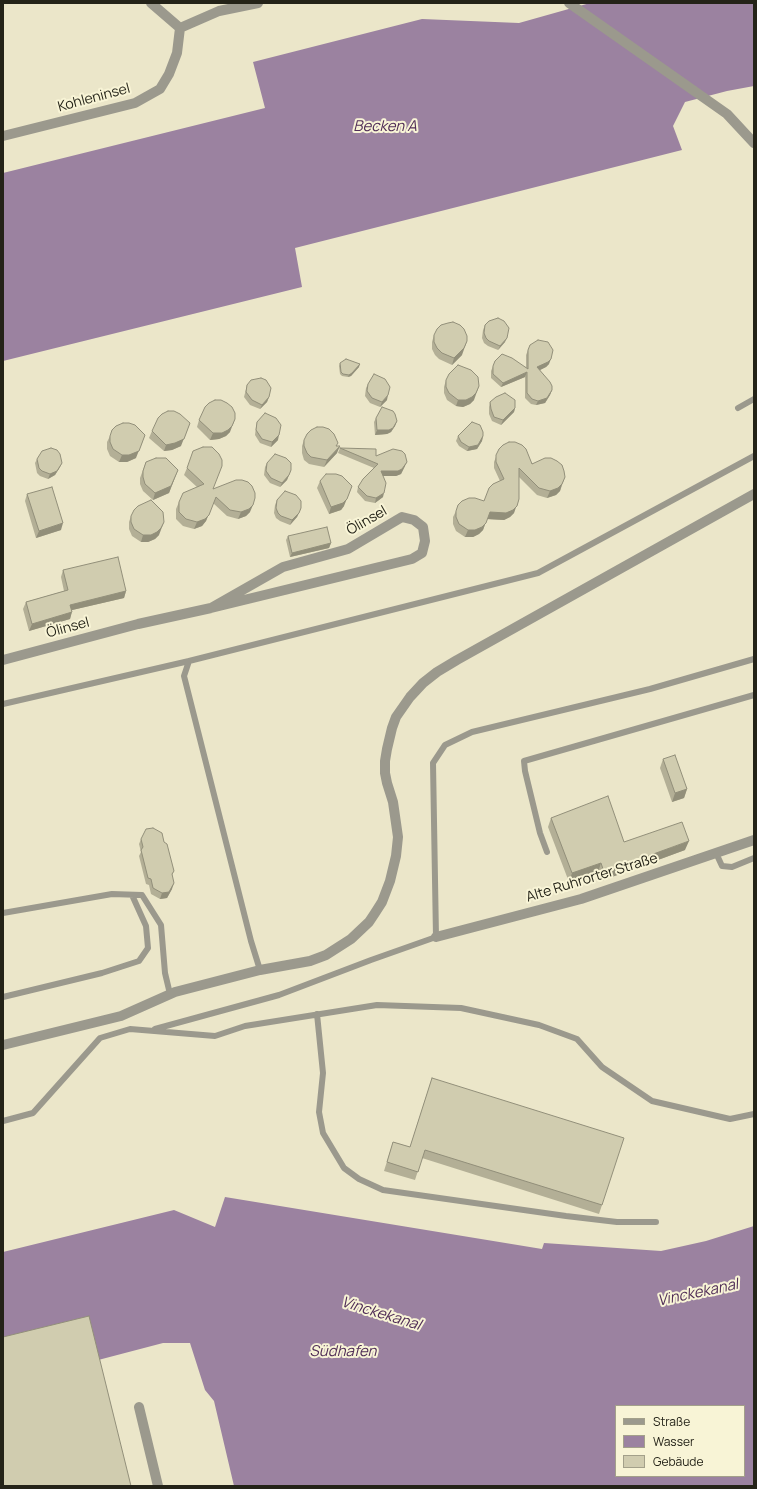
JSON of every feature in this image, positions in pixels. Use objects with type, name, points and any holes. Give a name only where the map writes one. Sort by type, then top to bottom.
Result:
[{"type":"street","points":[[151,3],[180,28],[219,11],[258,3]]},
{"type":"street","points":[[569,3],[727,114],[754,143]]},
{"type":"street","name":"Kohleninsel","points":[[3,136],[135,103],[160,88],[169,74],[177,52],[180,28]]},
{"type":"street","points":[[3,1044],[121,1016],[170,994],[260,970],[310,961],[326,955],[345,944],[362,930],[375,913],[382,902],[394,870],[398,838],[385,772],[385,761],[389,738],[396,717],[410,697],[423,683],[437,672],[457,660],[754,494]]},
{"type":"street","name":"Ölinsel","points":[[3,660],[138,624],[211,608],[412,559],[422,553],[425,541],[423,527],[414,520],[402,517],[348,549],[283,567],[211,608]]},
{"type":"street","name":"Alte Ruhrorter Straße","points":[[436,937],[581,899],[754,840]]},
{"type":"street","points":[[139,1407],[158,1486]]},
{"type":"lane","points":[[738,408],[754,399]]},
{"type":"lane","points":[[3,704],[189,661],[538,573],[754,456]]},
{"type":"lane","points":[[149,1031],[279,995],[436,937],[433,763],[445,745],[472,732],[650,688],[754,659]]},
{"type":"lane","points":[[189,661],[184,676],[251,941],[260,970]]},
{"type":"lane","points":[[547,852],[540,833],[524,771],[524,761],[754,695]]},
{"type":"lane","points":[[716,853],[722,866],[732,867],[754,858]]},
{"type":"lane","points":[[3,913],[112,894],[142,895],[161,925],[165,973],[170,994]]},
{"type":"lane","points":[[3,997],[102,973],[139,961],[148,948],[146,926],[132,895]]},
{"type":"lane","points":[[3,1121],[33,1113],[100,1038],[130,1030],[215,1036],[245,1026],[377,1005],[461,1008],[539,1025],[577,1039],[602,1067],[652,1101],[730,1120],[754,1114]]},
{"type":"lane","points":[[317,1014],[323,1073],[319,1112],[323,1133],[344,1168],[359,1179],[384,1190],[566,1216],[617,1222],[656,1222]]},
{"type":"water","name":"Becken A","points":[[590,3],[754,3],[754,86],[727,91],[685,102],[673,126],[682,150],[295,248],[302,287],[3,361],[3,173],[265,108],[253,62],[422,19],[519,23]]},
{"type":"water","name":"Südhafen","points":[[225,1197],[542,1249],[544,1243],[661,1251],[706,1241],[754,1226],[754,1486],[234,1486],[214,1401],[205,1390],[190,1343],[163,1343],[3,1385],[3,1252],[174,1210],[215,1227]]},
{"type":"building","points":[[498,318],[504,321],[509,328],[507,338],[500,346],[489,341],[484,333],[485,325],[489,321]]},
{"type":"building","points":[[453,322],[460,325],[464,329],[467,336],[467,341],[464,348],[454,358],[442,353],[434,342],[434,335],[437,329],[441,325]]},
{"type":"building","points":[[538,340],[548,342],[553,350],[551,359],[537,367],[552,386],[552,390],[547,398],[538,401],[532,399],[527,393],[527,372],[503,383],[493,374],[493,366],[495,361],[502,354],[512,358],[528,369],[528,350],[530,345]]},
{"type":"building","points":[[346,359],[360,364],[349,375],[341,372],[340,363]]},
{"type":"building","points":[[458,365],[471,370],[478,377],[479,386],[476,393],[466,400],[458,400],[449,393],[446,387],[446,380],[449,374]]},
{"type":"building","points":[[374,374],[385,379],[390,387],[388,395],[382,402],[372,398],[367,391],[368,384]]},
{"type":"building","points":[[261,378],[266,380],[271,388],[269,397],[262,405],[252,400],[246,392],[247,385],[251,380]]},
{"type":"building","points":[[505,393],[515,400],[515,408],[503,420],[494,417],[490,402],[496,397]]},
{"type":"building","points":[[215,400],[221,400],[227,403],[232,407],[235,413],[235,419],[232,426],[222,433],[213,433],[199,420],[205,407]]},
{"type":"building","points":[[382,407],[393,411],[395,414],[397,421],[393,428],[389,430],[377,430],[376,418]]},
{"type":"building","points":[[168,411],[174,411],[180,414],[190,423],[184,439],[166,445],[152,431],[158,418]]},
{"type":"building","points":[[265,413],[276,418],[281,425],[279,435],[272,442],[262,439],[256,430],[257,422]]},
{"type":"building","points":[[472,422],[480,425],[483,436],[478,445],[469,447],[461,442],[458,436]]},
{"type":"building","points":[[123,423],[135,425],[145,435],[139,451],[129,455],[122,455],[113,449],[110,442],[112,430],[116,426]]},
{"type":"building","points":[[317,427],[329,429],[334,434],[338,443],[336,446],[340,446],[327,460],[311,457],[307,453],[304,446],[304,440],[307,434]]},
{"type":"building","points":[[509,442],[515,442],[522,445],[526,449],[532,464],[545,458],[551,458],[557,461],[562,465],[564,471],[565,477],[562,484],[558,488],[550,491],[539,488],[519,468],[519,499],[517,506],[513,510],[506,513],[490,512],[486,523],[482,527],[475,530],[468,530],[459,524],[456,517],[458,505],[462,501],[469,498],[484,501],[489,488],[493,484],[504,479],[496,462],[496,455],[503,445]]},
{"type":"building","points":[[203,447],[212,447],[219,454],[222,460],[222,466],[213,489],[236,480],[248,482],[252,486],[255,493],[253,505],[249,509],[241,512],[230,510],[216,497],[209,515],[205,519],[197,522],[186,519],[179,512],[179,502],[183,493],[204,484],[187,468],[193,451]]},
{"type":"building","points":[[51,448],[57,450],[60,454],[62,463],[57,471],[50,474],[39,468],[37,459],[42,451]]},
{"type":"building","points":[[340,448],[376,449],[376,456],[393,449],[402,451],[405,454],[407,462],[402,469],[398,471],[381,471],[386,483],[384,493],[376,498],[367,496],[358,487],[363,479],[378,464]]},
{"type":"building","points":[[275,454],[286,458],[291,463],[289,475],[282,483],[271,478],[266,471],[267,463]]},
{"type":"building","points":[[156,458],[166,458],[178,470],[171,486],[155,493],[145,484],[143,471],[146,462]]},
{"type":"building","points":[[326,474],[336,474],[342,476],[352,486],[347,499],[343,503],[331,507],[320,481]]},
{"type":"building","points":[[52,487],[63,523],[39,531],[27,494]]},
{"type":"building","points":[[285,491],[296,495],[301,501],[299,513],[292,520],[281,516],[276,508],[277,500]]},
{"type":"building","points":[[151,500],[163,512],[164,522],[157,532],[151,535],[143,535],[134,529],[131,522],[131,516],[138,506]]},
{"type":"building","points":[[327,527],[331,543],[292,553],[288,536]]},
{"type":"building","points":[[118,557],[126,591],[70,605],[72,612],[32,624],[26,602],[68,590],[63,570]]},
{"type":"building","points":[[675,755],[687,789],[675,793],[663,759]]},
{"type":"building","points":[[608,796],[624,842],[682,822],[689,841],[604,872],[601,863],[572,873],[551,818]]},
{"type":"building","points":[[153,828],[162,833],[164,842],[167,844],[174,871],[172,874],[174,883],[169,892],[162,893],[153,888],[151,879],[148,878],[141,850],[143,847],[141,839],[146,829]]},
{"type":"building","points":[[432,1078],[624,1138],[602,1205],[425,1150],[418,1172],[387,1162],[393,1142],[410,1147]]},
{"type":"building","points":[[89,1316],[131,1486],[3,1486],[3,1337]]},
{"type":"water label","name":"Vinckekanal","points":[[698,1293]]},
{"type":"water label","name":"Vinckekanal","points":[[381,1314]]}]
